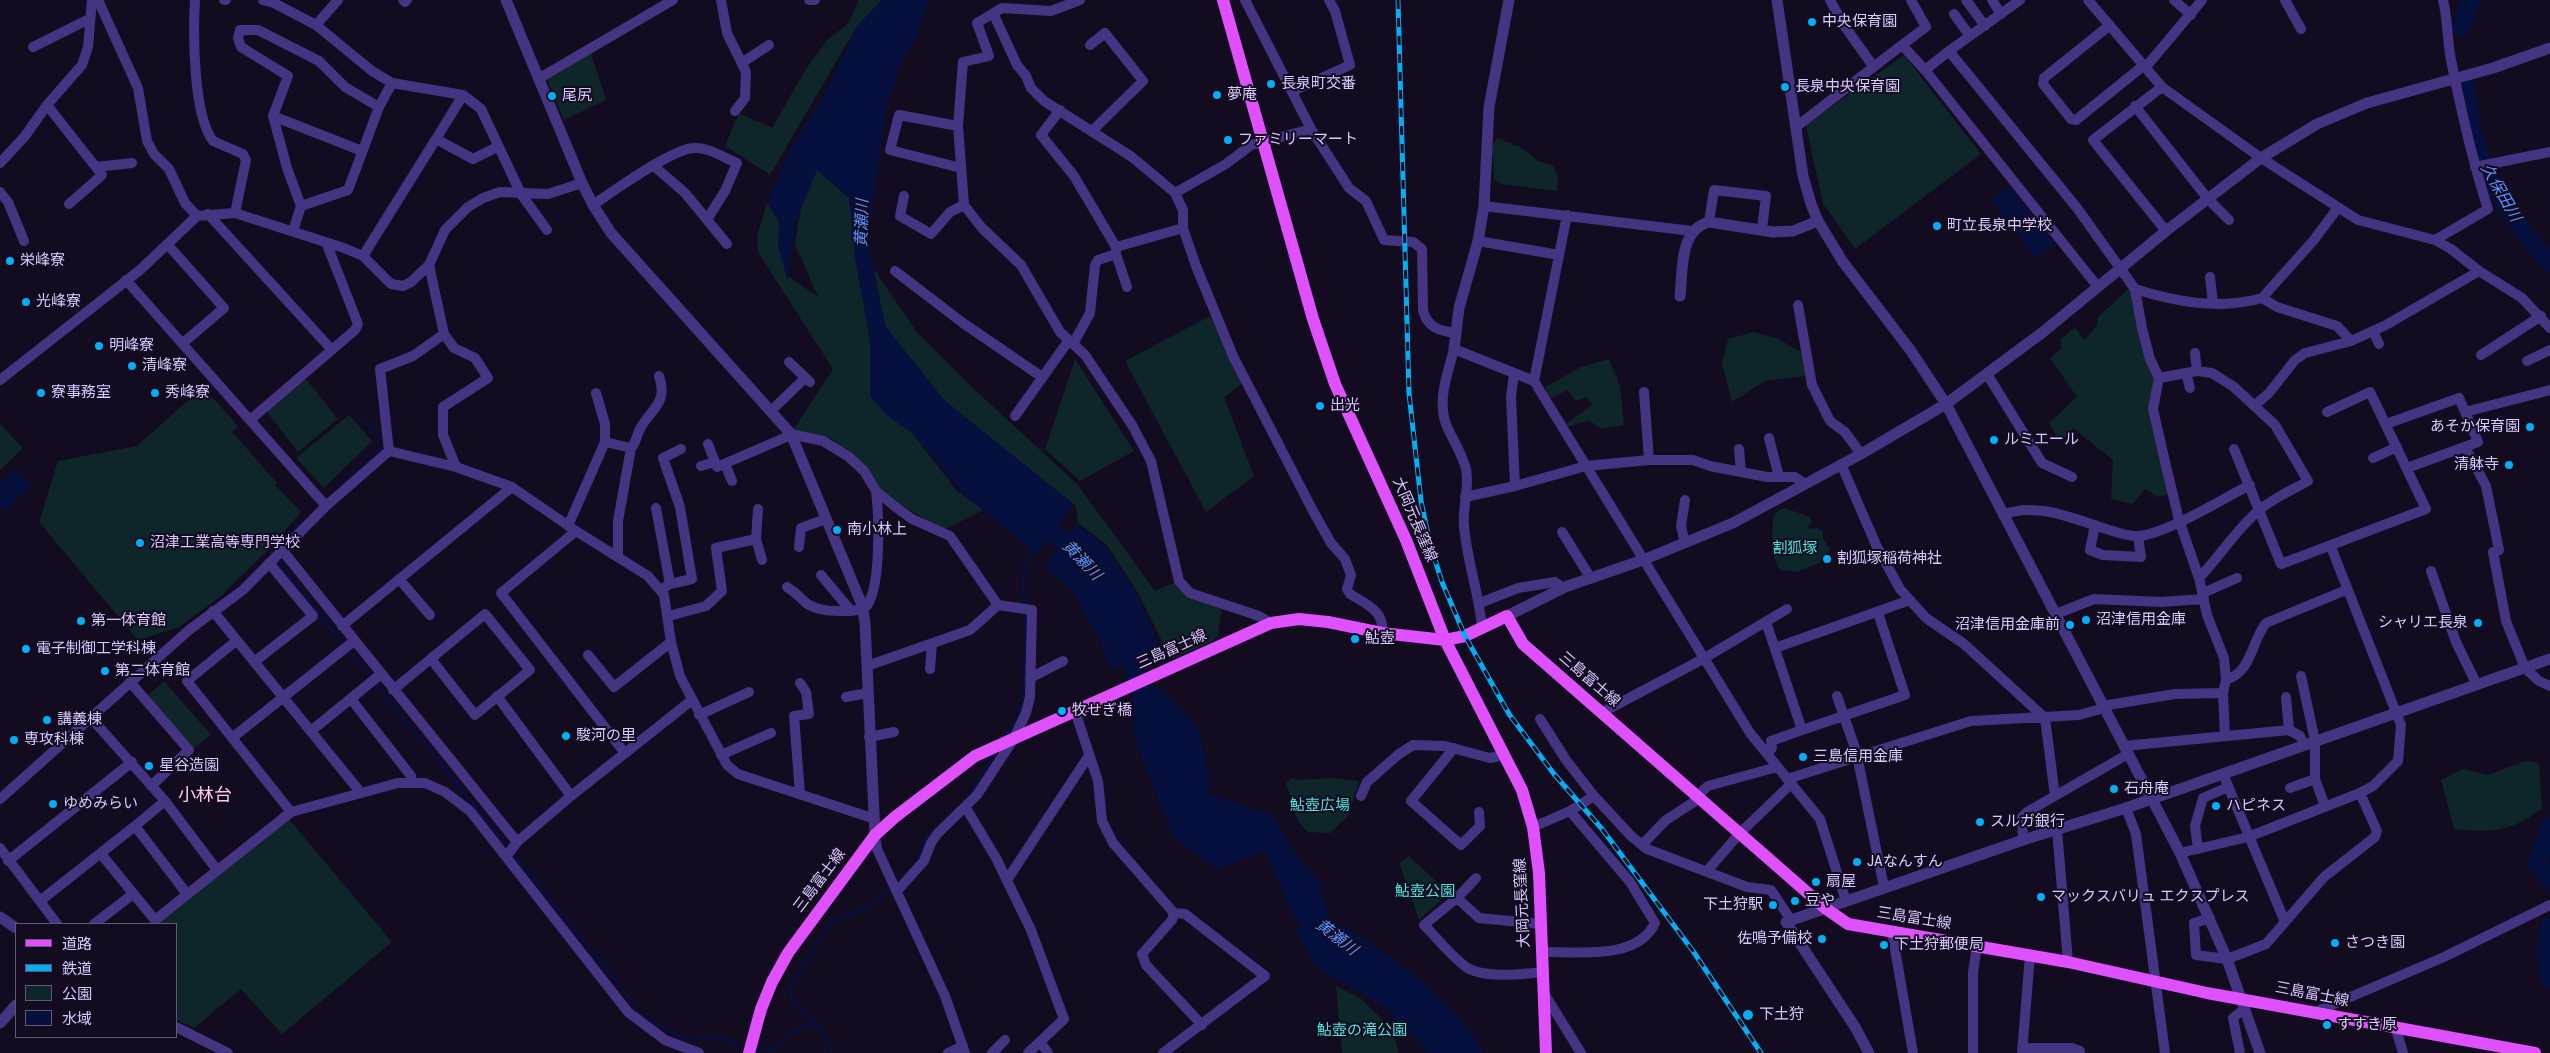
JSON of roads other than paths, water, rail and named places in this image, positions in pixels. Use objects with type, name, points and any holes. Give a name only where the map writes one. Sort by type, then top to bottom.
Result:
[{"type":"main road","name":"大岡元長窪線","points":[[1223,0],[1312,319],[1335,384],[1406,540],[1445,640],[1522,790],[1533,827],[1539,873],[1546,1053]]},
{"type":"main road","name":"三島富士線","points":[[749,1053],[761,1009],[772,982],[788,953],[875,835],[961,766],[1075,711],[1271,623],[1299,619],[1328,622],[1382,633],[1445,640],[1465,636],[1507,616],[1523,644],[1825,908],[1848,924],[2068,962],[2157,981],[2242,1004],[2395,1026],[2535,1053]]},
{"type":"street","points":[[0,161],[25,136],[47,106],[82,65],[88,47],[92,0]]},
{"type":"street","points":[[98,0],[138,88],[148,141],[154,154],[169,170],[186,204],[197,216]]},
{"type":"street","points":[[195,0],[194,27],[203,120],[213,141],[243,154],[246,160],[235,213]]},
{"type":"street","points":[[262,0],[272,2],[316,25],[372,71],[392,83],[463,95],[480,109],[521,194],[547,230]]},
{"type":"street","points":[[316,25],[338,0]]},
{"type":"street","points":[[402,0],[405,2],[407,0]]},
{"type":"street","points":[[506,0],[582,182],[593,205],[610,232],[791,434],[826,519],[857,610],[866,666],[872,818],[877,849],[945,996],[964,1050],[948,1053]]},
{"type":"street","points":[[538,79],[673,0]]},
{"type":"street","points":[[721,0],[727,33],[746,72],[747,87],[745,98],[735,111]]},
{"type":"street","points":[[809,0],[815,0]]},
{"type":"street","points":[[1025,0],[1030,10]]},
{"type":"street","points":[[1080,0],[1051,12],[1002,8],[977,23],[988,56],[964,62],[958,126],[964,205],[982,228],[1021,265],[1060,332],[1085,355],[1096,373],[1114,395],[1151,461],[1179,582],[1190,593],[1259,616],[1271,623]]},
{"type":"street","points":[[1245,0],[1311,129],[1349,188],[1366,201],[1384,240],[1413,242],[1422,249],[1423,312],[1426,320],[1432,327],[1456,333]]},
{"type":"street","points":[[1293,91],[1350,66],[1335,11],[1328,0]]},
{"type":"street","points":[[1482,628],[1480,603],[1469,565],[1464,533],[1466,471],[1446,423],[1443,409],[1444,388],[1454,349],[1459,308],[1478,241],[1484,206],[1489,107],[1509,0]]},
{"type":"street","points":[[1777,0],[1803,176],[1818,221],[1843,262],[1911,351],[1946,404],[2180,853],[2227,959],[2260,1053]]},
{"type":"street","points":[[1830,0],[1843,24],[1874,66]]},
{"type":"street","points":[[1796,127],[1926,27],[1912,0]]},
{"type":"street","points":[[1966,0],[1985,26]]},
{"type":"street","points":[[1992,0],[2001,14]]},
{"type":"street","points":[[1925,70],[2020,0]]},
{"type":"street","points":[[2088,0],[2162,87],[2261,158],[2337,209],[2371,224],[2435,240],[2451,249],[2479,271],[2516,294],[2541,316],[2550,328]]},
{"type":"street","points":[[2174,0],[2191,14]]},
{"type":"street","points":[[2110,25],[2044,78],[2043,84],[2072,119],[2076,120],[2144,67],[2202,0]]},
{"type":"street","points":[[2285,0],[2301,29]]},
{"type":"street","points":[[2435,240],[2446,231],[2488,209],[2479,166],[2455,77],[2443,0]]},
{"type":"street","points":[[993,12],[1017,65],[1026,76],[1031,88],[1044,101],[1093,130],[1132,157],[1175,193],[1183,210],[1182,228],[1233,356],[1313,511],[1331,543],[1346,559],[1351,575],[1347,589],[1350,594],[1378,613],[1384,622],[1382,633]]},
{"type":"street","points":[[1954,14],[1970,36]]},
{"type":"street","points":[[33,48],[89,19]]},
{"type":"street","points":[[293,232],[301,206],[287,168],[272,116],[288,76],[241,47],[238,38],[240,30],[258,30],[319,62],[345,87],[379,107]]},
{"type":"street","points":[[1090,44],[1105,33],[1143,82],[1093,130]]},
{"type":"street","points":[[742,62],[769,45]]},
{"type":"street","points":[[1902,45],[1925,70],[2098,287]]},
{"type":"street","points":[[1507,616],[1563,588],[1643,560],[1733,523],[1861,454],[1946,404],[1988,374],[2261,158],[2291,139],[2340,113],[2408,90],[2494,68],[2550,48]]},
{"type":"street","points":[[1949,51],[2121,267],[2136,289],[2142,328],[2150,360],[2159,378],[2153,409],[2180,520],[2224,658],[2226,680],[2223,693],[2224,736]]},
{"type":"street","points":[[301,206],[348,190],[379,107],[392,83]]},
{"type":"street","points":[[2162,87],[2094,140],[2166,232]]},
{"type":"street","points":[[363,256],[463,95]]},
{"type":"street","points":[[47,106],[102,175],[69,204]]},
{"type":"street","points":[[2136,106],[2208,199],[2229,220]]},
{"type":"street","points":[[1060,110],[1041,135],[1074,176],[1116,250],[1127,287]]},
{"type":"street","points":[[958,126],[899,115],[890,150],[961,168]]},
{"type":"street","points":[[272,116],[362,151]]},
{"type":"street","points":[[1175,193],[1226,164],[1250,145],[1264,143],[1311,129]]},
{"type":"street","points":[[436,139],[473,159],[497,147]]},
{"type":"street","points":[[593,205],[624,183],[682,151],[693,148],[706,149],[737,163],[726,191],[708,218]]},
{"type":"street","points":[[2479,166],[2550,152]]},
{"type":"street","points":[[96,167],[132,163]]},
{"type":"street","points":[[654,166],[708,218],[727,244]]},
{"type":"street","points":[[0,380],[168,246],[197,216],[235,213],[326,242],[363,256],[381,275],[398,286],[411,282],[429,265],[445,230],[468,207],[483,198],[500,192],[548,194],[582,182]]},
{"type":"street","points":[[1709,222],[1714,190],[1766,196],[1762,229]]},
{"type":"street","points":[[0,192],[8,202],[24,241]]},
{"type":"street","points":[[904,196],[900,216],[931,234],[950,212],[964,205]]},
{"type":"street","points":[[1484,206],[1692,231]]},
{"type":"street","points":[[2136,289],[2188,302],[2244,303],[2262,298],[2313,241],[2337,209]]},
{"type":"street","points":[[208,214],[332,350]]},
{"type":"street","points":[[1534,381],[1567,215]]},
{"type":"street","points":[[1680,296],[1685,246],[1692,231],[1702,224],[1709,222],[1773,232],[1793,231],[1818,221]]},
{"type":"street","points":[[1015,416],[1042,377],[1071,342],[1090,313],[1095,265],[1098,260],[1116,250],[1182,228]]},
{"type":"street","points":[[1478,241],[1560,255]]},
{"type":"street","points":[[250,420],[355,330],[358,324],[326,242]]},
{"type":"street","points":[[168,246],[224,308],[183,343]]},
{"type":"street","points":[[429,265],[444,334],[454,348],[475,358],[488,378],[442,408],[443,435],[456,467]]},
{"type":"street","points":[[895,271],[963,323],[1042,377]]},
{"type":"street","points":[[2254,406],[2270,393],[2291,364],[2304,353],[2351,341],[2373,331],[2479,271]]},
{"type":"street","points":[[2210,278],[2213,303]]},
{"type":"street","points":[[126,280],[326,506]]},
{"type":"street","points":[[2262,298],[2277,307],[2338,326],[2351,341]]},
{"type":"street","points":[[1798,304],[1812,385],[1830,422],[1845,432],[1861,454]]},
{"type":"street","points":[[2481,355],[2541,316]]},
{"type":"street","points":[[2373,331],[2379,344]]},
{"type":"street","points":[[388,451],[380,368],[413,356],[444,334]]},
{"type":"street","points":[[1454,349],[1534,381],[1750,733],[1820,819],[1846,901]]},
{"type":"street","points":[[2527,361],[2550,350]]},
{"type":"street","points":[[2195,353],[2197,371]]},
{"type":"street","points":[[771,411],[807,380],[789,362]]},
{"type":"street","points":[[2159,378],[2197,371],[2212,373],[2234,388],[2275,425],[2308,481],[2260,510],[2228,540],[2216,559],[2200,578]]},
{"type":"street","points":[[1514,373],[1511,397],[1514,486]]},
{"type":"street","points":[[2186,373],[2190,388]]},
{"type":"street","points":[[1988,374],[2042,463],[2072,477]]},
{"type":"street","points":[[618,556],[618,521],[631,448],[635,444],[643,424],[659,406],[662,386],[659,376]]},
{"type":"street","points":[[2465,412],[2550,390]]},
{"type":"street","points":[[1644,392],[1649,460]]},
{"type":"street","points":[[2234,449],[2281,564],[2426,509],[2370,392],[2327,412]]},
{"type":"street","points":[[596,393],[604,424],[605,442],[572,529],[501,593],[624,752]]},
{"type":"street","points":[[2386,424],[2459,398],[2478,442],[2407,468]]},
{"type":"street","points":[[701,466],[720,463],[791,434],[823,441],[849,457],[864,471],[876,491],[912,518],[950,536],[998,605],[1032,610],[1030,697],[1026,713],[1004,744],[977,794],[966,808],[938,833],[931,842],[924,861],[897,891]]},
{"type":"street","points":[[1769,438],[1779,477]]},
{"type":"street","points":[[605,442],[631,448]]},
{"type":"street","points":[[708,444],[732,481]]},
{"type":"street","points":[[2374,458],[2397,447]]},
{"type":"street","points":[[2465,447],[2486,486],[2506,621],[2525,668],[2539,681],[2550,686]]},
{"type":"street","points":[[660,590],[670,584],[692,579],[680,508],[663,458],[681,449]]},
{"type":"street","points":[[1739,449],[1741,472]]},
{"type":"street","points":[[388,451],[456,467],[512,487],[572,529],[648,576],[664,595],[671,642],[680,676],[727,765],[738,774],[872,818]]},
{"type":"street","points":[[0,799],[130,682],[213,611],[243,590],[326,506],[388,451]]},
{"type":"street","points":[[1465,497],[1514,486],[1586,466],[1649,460],[1693,460],[1710,466],[1741,472],[1779,477],[1796,477],[1805,484]]},
{"type":"street","points":[[1840,464],[1884,559],[1910,600],[1926,618],[1964,644],[2045,718],[2055,796]]},
{"type":"street","points":[[2003,515],[2024,509],[2069,517],[2123,534],[2138,536],[2156,532],[2250,485]]},
{"type":"street","points":[[342,626],[512,487]]},
{"type":"street","points":[[787,587],[796,592],[808,604],[820,609],[857,610],[868,604],[874,578],[880,524],[876,491]]},
{"type":"street","points":[[1684,543],[1681,526],[1685,500]]},
{"type":"street","points":[[656,508],[670,584]]},
{"type":"street","points":[[758,509],[756,539],[762,560]]},
{"type":"street","points":[[799,547],[801,528],[826,519]]},
{"type":"street","points":[[2095,525],[2090,550],[2103,555],[2141,557],[2138,536]]},
{"type":"street","points":[[1562,532],[1590,577]]},
{"type":"street","points":[[668,616],[706,606],[722,591],[716,548],[756,539]]},
{"type":"street","points":[[2180,853],[2248,836],[2360,793],[2373,786],[2398,761],[2402,735],[2401,725],[2346,590],[2331,546]]},
{"type":"street","points":[[282,550],[517,842]]},
{"type":"street","points":[[254,662],[313,616],[270,562]]},
{"type":"street","points":[[2431,571],[2456,642],[2476,684]]},
{"type":"street","points":[[821,575],[857,610]]},
{"type":"street","points":[[2056,614],[2094,599],[2161,602],[2203,596],[2237,578]]},
{"type":"street","points":[[399,579],[430,615]]},
{"type":"street","points":[[1480,603],[1518,588],[1538,584],[1555,582],[1563,588]]},
{"type":"street","points":[[2226,680],[2234,677],[2244,669],[2260,630],[2266,623],[2346,590]]},
{"type":"street","points":[[1775,648],[1878,613],[1910,600]]},
{"type":"street","points":[[866,666],[970,630],[998,605]]},
{"type":"street","points":[[1601,713],[1703,659],[1786,609]]},
{"type":"street","points":[[213,611],[361,793]]},
{"type":"street","points":[[1767,754],[1772,748],[1772,741],[1905,695],[1878,613]]},
{"type":"street","points":[[393,690],[485,614],[530,670],[475,715],[431,659]]},
{"type":"street","points":[[1766,622],[1802,730]]},
{"type":"street","points":[[236,641],[187,682],[291,812]]},
{"type":"street","points":[[232,738],[354,641]]},
{"type":"street","points":[[588,655],[614,687],[671,642]]},
{"type":"street","points":[[930,669],[932,643]]},
{"type":"street","points":[[1869,1053],[1855,1027],[1786,922],[2023,840],[2126,808],[2476,684],[2550,660]]},
{"type":"street","points":[[1030,678],[1063,661]]},
{"type":"street","points":[[311,731],[381,674]]},
{"type":"street","points":[[2301,676],[2315,779],[2325,806]]},
{"type":"street","points":[[130,682],[189,750],[151,786]]},
{"type":"street","points":[[800,684],[806,692],[809,714],[794,716],[800,794]]},
{"type":"street","points":[[699,715],[749,692]]},
{"type":"street","points":[[846,698],[868,693]]},
{"type":"street","points":[[1708,871],[1789,782],[1857,757],[1971,721],[2079,715],[2103,707],[2175,694],[2223,693]]},
{"type":"street","points":[[497,696],[571,796]]},
{"type":"street","points":[[1836,696],[1857,757],[1884,887]]},
{"type":"street","points":[[2286,697],[2289,730]]},
{"type":"street","points":[[351,699],[411,776],[412,783]]},
{"type":"street","points":[[506,857],[517,842],[571,796],[624,752],[692,700]]},
{"type":"street","points":[[1075,711],[1088,757],[1098,781],[1102,821],[1114,843],[1174,913],[1185,914],[1265,976],[1163,1053]]},
{"type":"street","points":[[91,718],[132,762],[217,870]]},
{"type":"street","points":[[1540,719],[1566,760],[1594,796],[1642,845],[1747,887],[1770,890],[1791,920]]},
{"type":"street","points":[[2023,840],[2022,817],[2126,750],[2224,736],[2289,730],[2309,743]]},
{"type":"street","points":[[869,736],[894,732]]},
{"type":"street","points":[[721,755],[771,733]]},
{"type":"street","points":[[1361,796],[1367,782],[1408,747],[1454,748],[1490,758],[1505,755]]},
{"type":"street","points":[[1454,748],[1411,801],[1460,845],[1480,826],[1480,812]]},
{"type":"street","points":[[1007,880],[1088,757]]},
{"type":"street","points":[[8,861],[132,762]]},
{"type":"street","points":[[1642,845],[1666,820],[1698,797],[1708,786],[1777,767]]},
{"type":"street","points":[[2222,774],[2286,922]]},
{"type":"street","points":[[2290,788],[2315,779]]},
{"type":"street","points":[[101,854],[155,920],[291,812],[398,783],[425,783],[444,792],[470,811],[628,1012],[665,1040],[699,1053]]},
{"type":"street","points":[[2198,849],[2195,826],[2203,798],[2228,787]]},
{"type":"street","points":[[2210,918],[2194,923],[2195,954],[2227,959],[2266,944],[2324,877],[2375,837],[2377,831],[2360,793]]},
{"type":"street","points":[[1533,827],[1570,810],[1594,796]]},
{"type":"street","points":[[40,901],[165,802]]},
{"type":"street","points":[[966,808],[1007,880],[1031,930],[1064,1019],[1028,1053]]},
{"type":"street","points":[[2126,808],[2136,834],[2157,981],[2165,1053]]},
{"type":"street","points":[[1543,952],[1600,952],[1621,949],[1646,938],[1655,923],[1630,882],[1570,810]]},
{"type":"street","points":[[135,826],[187,894]]},
{"type":"street","points":[[2057,829],[2068,962]]},
{"type":"street","points":[[0,848],[56,923]]},
{"type":"street","points":[[1476,878],[1458,898],[1424,925],[1467,967],[1511,975],[1543,972]]},
{"type":"street","points":[[95,923],[133,894]]},
{"type":"street","points":[[1458,898],[1479,918],[1541,924]]},
{"type":"street","points":[[2314,1013],[2444,956],[2550,905]]},
{"type":"street","points":[[1174,913],[1172,920],[1142,954],[1146,965],[1202,1025]]},
{"type":"street","points":[[0,917],[15,927]]},
{"type":"street","points":[[1892,932],[1913,1053]]},
{"type":"street","points":[[1973,1053],[1973,973],[1977,945]]},
{"type":"street","points":[[2030,955],[2022,1051],[2072,1048],[2080,1051],[2080,1053]]},
{"type":"street","points":[[1544,995],[1581,1053]]},
{"type":"street","points":[[2240,1053],[2233,1018],[2242,1004]]},
{"type":"street","points":[[0,1023],[15,1006]]},
{"type":"street","points":[[2395,1026],[2402,1053]]},
{"type":"street","points":[[178,1028],[228,1053]]},
{"type":"street","points":[[992,1053],[1005,1040]]},
{"type":"street","points":[[1040,1042],[1048,1053]]},
{"type":"water","points":[[882,0],[928,0],[915,41],[878,102],[864,186],[866,228],[885,326],[946,402],[1074,504],[1036,554],[967,497],[913,434],[887,415],[870,396],[870,340],[855,259],[849,198],[817,170],[795,223],[788,281],[778,246],[779,222],[767,203],[790,150],[825,94],[857,26]]},
{"type":"water","points":[[2009,186],[2055,243],[2036,258],[1991,200]]},
{"type":"water","points":[[15,470],[31,486],[5,511],[0,505],[0,484]]},
{"type":"water","points":[[1076,524],[1105,546],[1136,592],[1166,662],[1110,668],[1099,638],[1072,590],[1045,567]]},
{"type":"water","points":[[1156,685],[1198,728],[1209,777],[1208,794],[1273,815],[1309,878],[1309,899],[1304,916],[1317,890],[1323,895],[1328,917],[1367,941],[1422,981],[1454,1013],[1477,1041],[1483,1053],[1428,1053],[1422,1044],[1407,1032],[1387,1008],[1316,967],[1296,933],[1301,921],[1293,916],[1265,851],[1217,869],[1174,839],[1135,741],[1133,700]]},
{"type":"waterway","name":"久保田川","points":[[2461,28],[2471,0]]},
{"type":"waterway","name":"黄瀬川","points":[[863,210],[878,102],[886,81]]},
{"type":"waterway","name":"久保田川","points":[[2465,83],[2472,131],[2485,172],[2521,229],[2550,264]]},
{"type":"waterway","points":[[345,482],[387,444],[360,417]]},
{"type":"waterway","points":[[281,549],[281,542],[312,514]]},
{"type":"waterway","name":"黄瀬川","points":[[1034,516],[1080,557]]},
{"type":"waterway","points":[[1003,739],[1017,720],[1024,698],[1026,629],[1023,585],[1024,571],[1033,548]]},
{"type":"waterway","points":[[281,555],[282,568],[631,999],[641,1017],[684,1038],[693,1040],[717,1036],[738,1045]]},
{"type":"waterway","name":"黄瀬川","points":[[1132,644],[1133,667],[1149,716]]},
{"type":"waterway","points":[[969,797],[996,751]]},
{"type":"waterway","name":"久保田川","points":[[2550,826],[2537,863],[2550,880]]},
{"type":"waterway","points":[[916,864],[927,837],[934,831]]},
{"type":"waterway","name":"黄瀬川","points":[[1292,866],[1311,886],[1309,917],[1317,924]]},
{"type":"waterway","points":[[831,1053],[818,1024],[794,1003],[791,998],[790,986],[832,921],[862,910],[892,888]]},
{"type":"waterway","name":"久保田川","points":[[2550,926],[2545,950],[2550,980]]},
{"type":"waterway","name":"久保田川","points":[[2549,979],[2550,985]]},
{"type":"waterway","points":[[757,1051],[776,1048],[791,1032],[817,1023]]},
{"type":"railway","points":[[1398,0],[1409,393],[1421,501],[1430,544],[1442,582],[1465,636],[1509,714],[1554,774],[1602,829],[1693,951],[1761,1053]]},
{"type":"place","name":"中央保育園","points":[[1812,22]]},
{"type":"place","name":"長泉町交番","points":[[1271,84]]},
{"type":"place","name":"長泉中央保育園","points":[[1785,87]]},
{"type":"place","name":"夢庵","points":[[1217,95]]},
{"type":"place","name":"尾尻","points":[[552,96]]},
{"type":"place","name":"ファミリーマート","points":[[1228,140]]},
{"type":"place","name":"町立長泉中学校","points":[[1937,226]]},
{"type":"place","name":"栄峰寮","points":[[10,261]]},
{"type":"place","name":"光峰寮","points":[[26,302]]},
{"type":"place","name":"明峰寮","points":[[99,346]]},
{"type":"place","name":"清峰寮","points":[[132,366]]},
{"type":"place","name":"寮事務室","points":[[41,393]]},
{"type":"place","name":"秀峰寮","points":[[155,393]]},
{"type":"place","name":"出光","points":[[1320,406]]},
{"type":"place","name":"あそか保育園","points":[[2530,427]]},
{"type":"place","name":"ルミエール","points":[[1994,440]]},
{"type":"place","name":"清躰寺","points":[[2509,465]]},
{"type":"place","name":"南小林上","points":[[837,530]]},
{"type":"place","name":"沼津工業高等専門学校","points":[[140,543]]},
{"type":"place","name":"割狐塚稲荷神社","points":[[1827,559]]},
{"type":"place","name":"沼津信用金庫","points":[[2086,620]]},
{"type":"place","name":"第一体育館","points":[[81,621]]},
{"type":"place","name":"シャリエ長泉","points":[[2478,623]]},
{"type":"place","name":"沼津信用金庫前","points":[[2070,625]]},
{"type":"place","name":"鮎壺","points":[[1355,639]]},
{"type":"place","name":"電子制御工学科棟","points":[[26,649]]},
{"type":"place","name":"第二体育館","points":[[105,671]]},
{"type":"place","name":"牧せぎ橋","points":[[1062,711]]},
{"type":"place","name":"講義棟","points":[[47,720]]},
{"type":"place","name":"駿河の里","points":[[566,736]]},
{"type":"place","name":"専攻科棟","points":[[14,740]]},
{"type":"place","name":"三島信用金庫","points":[[1803,757]]},
{"type":"place","name":"星谷造園","points":[[149,766]]},
{"type":"place","name":"石舟庵","points":[[2114,789]]},
{"type":"place","name":"ゆめみらい","points":[[53,804]]},
{"type":"place","name":"ハピネス","points":[[2216,806]]},
{"type":"place","name":"スルガ銀行","points":[[1980,822]]},
{"type":"place","name":"JAなんすん","points":[[1857,862]]},
{"type":"place","name":"扇屋","points":[[1816,882]]},
{"type":"place","name":"マックスバリュ エクスプレス","points":[[2041,897]]},
{"type":"place","name":"豆や","points":[[1795,901]]},
{"type":"place","name":"下土狩駅","points":[[1773,905]]},
{"type":"place","name":"佐鳴予備校","points":[[1822,939]]},
{"type":"place","name":"さつき園","points":[[2335,943]]},
{"type":"place","name":"下土狩郵便局","points":[[1884,945]]},
{"type":"place","name":"下土狩","points":[[1748,1015]]},
{"type":"place","name":"すすき原","points":[[2327,1025]]},
{"type":"district","name":"小林台","points":[[205,796]]},
{"type":"park label","name":"割狐塚","points":[[1795,549]]},
{"type":"park label","name":"鮎壺広場","points":[[1320,806]]},
{"type":"park label","name":"鮎壺公園","points":[[1425,892]]},
{"type":"park label","name":"鮎壺の滝公園","points":[[1362,1031]]}]
